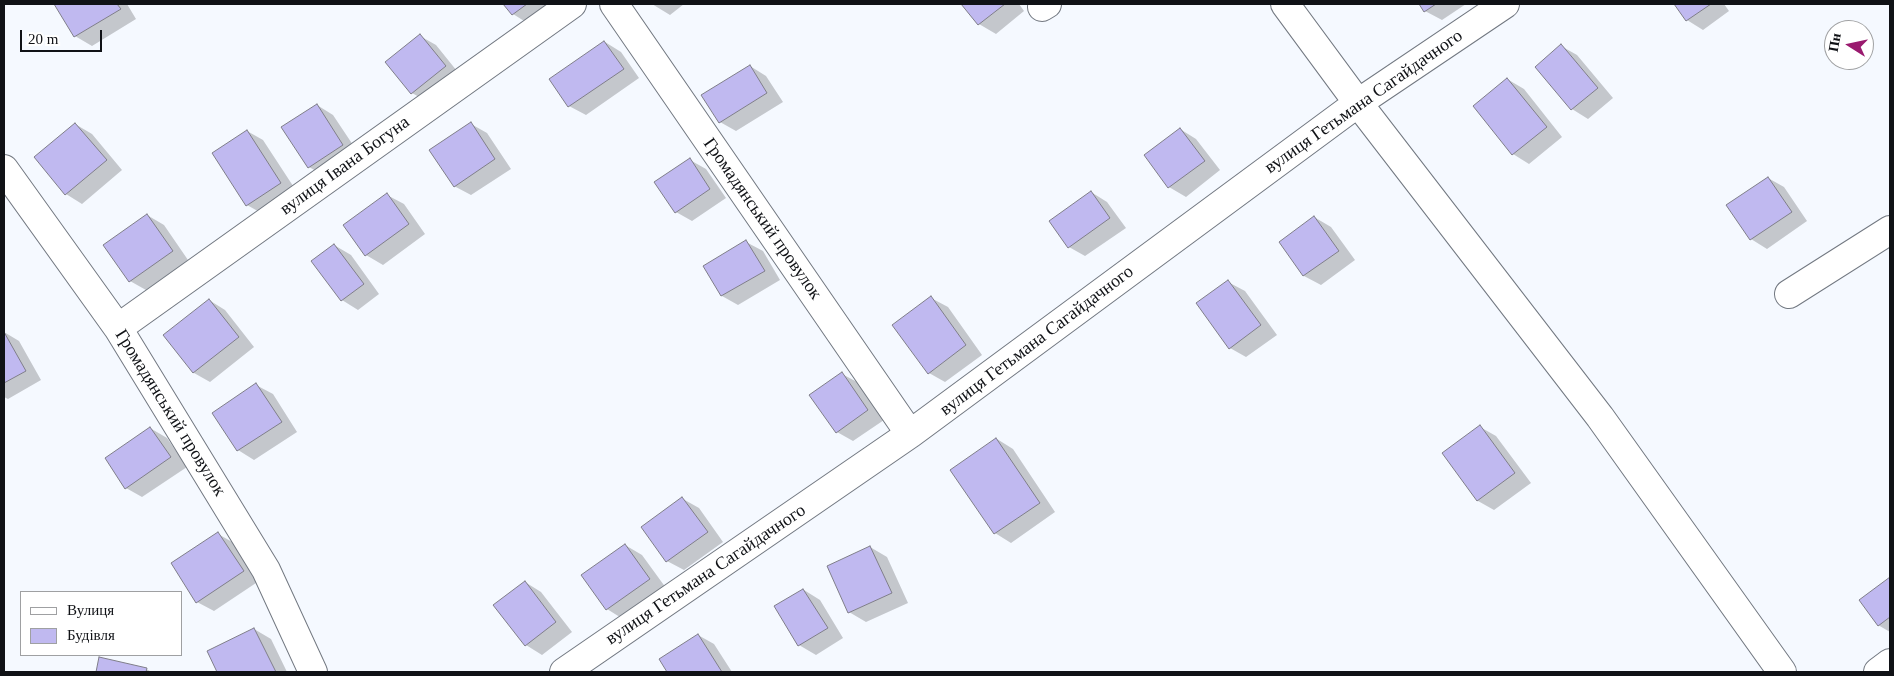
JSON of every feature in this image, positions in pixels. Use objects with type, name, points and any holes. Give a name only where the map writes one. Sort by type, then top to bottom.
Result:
[{"type":"street","name":"вулиця Івана Богуна","points":[[118,328],[572,4]]},
{"type":"street","name":"Громадянський провулок","points":[[614,4],[910,434]]},
{"type":"street","points":[[1285,4],[1358,103],[1600,417],[1782,672]]},
{"type":"street","name":"вулиця Гетьмана Сагайдачного","points":[[564,672],[910,434],[1358,103],[1506,4]]},
{"type":"street","name":"Громадянський провулок","points":[[4,169],[118,328],[266,570],[313,672]]},
{"type":"street","points":[[1789,294],[1890,230]]},
{"type":"street","points":[[1878,672],[1890,662]]},
{"type":"building","points":[[54,4],[117,4],[121,9],[74,37]]},
{"type":"building","points":[[503,4],[527,4],[512,15]]},
{"type":"building","points":[[961,4],[1005,4],[978,25]]},
{"type":"building","points":[[1419,4],[1436,4],[1424,12]]},
{"type":"building","points":[[1674,4],[1711,4],[1686,21]]},
{"type":"building","points":[[420,34],[446,66],[411,94],[385,62]]},
{"type":"building","points":[[604,41],[624,69],[568,107],[549,79]]},
{"type":"building","points":[[1561,44],[1598,88],[1571,110],[1535,67]]},
{"type":"building","points":[[750,65],[767,93],[719,123],[701,95]]},
{"type":"building","points":[[1507,78],[1547,127],[1512,155],[1473,106]]},
{"type":"building","points":[[317,104],[343,145],[308,168],[281,127]]},
{"type":"building","points":[[471,122],[495,159],[454,187],[429,150]]},
{"type":"building","points":[[75,123],[107,160],[65,195],[34,157]]},
{"type":"building","points":[[1180,128],[1205,161],[1168,188],[1144,155]]},
{"type":"building","points":[[247,130],[281,183],[246,206],[212,153]]},
{"type":"building","points":[[690,158],[710,189],[675,213],[654,182]]},
{"type":"building","points":[[1768,177],[1792,212],[1750,240],[1726,205]]},
{"type":"building","points":[[1091,191],[1110,218],[1068,248],[1049,221]]},
{"type":"building","points":[[387,193],[409,224],[365,256],[343,225]]},
{"type":"building","points":[[147,214],[173,251],[129,282],[103,245]]},
{"type":"building","points":[[1314,216],[1339,251],[1303,276],[1279,242]]},
{"type":"building","points":[[746,240],[765,271],[721,296],[703,266]]},
{"type":"building","points":[[334,244],[364,284],[341,301],[311,261]]},
{"type":"building","points":[[1228,280],[1261,325],[1229,349],[1196,303]]},
{"type":"building","points":[[931,296],[966,345],[928,374],[892,325]]},
{"type":"building","points":[[209,299],[239,337],[193,373],[163,335]]},
{"type":"building","points":[[4,332],[26,371],[4,383]]},
{"type":"building","points":[[842,372],[868,410],[836,433],[809,395]]},
{"type":"building","points":[[256,383],[282,422],[237,451],[212,413]]},
{"type":"building","points":[[1480,425],[1515,473],[1477,501],[1442,453]]},
{"type":"building","points":[[150,427],[171,457],[125,489],[105,458]]},
{"type":"building","points":[[996,438],[1040,503],[994,534],[950,470]]},
{"type":"building","points":[[682,497],[708,532],[666,562],[641,527]]},
{"type":"building","points":[[218,532],[244,571],[196,603],[171,563]]},
{"type":"building","points":[[625,544],[650,579],[606,610],[581,575]]},
{"type":"building","points":[[870,546],[892,593],[848,613],[827,566]]},
{"type":"building","points":[[1890,577],[1890,617],[1878,626],[1859,600]]},
{"type":"building","points":[[525,581],[556,622],[525,646],[493,605]]},
{"type":"building","points":[[803,589],[828,628],[798,646],[774,606]]},
{"type":"building","points":[[254,628],[276,672],[217,672],[207,651]]},
{"type":"building","points":[[698,634],[722,672],[667,672],[659,659]]},
{"type":"building","points":[[99,657],[147,668],[146,672],[96,672]]}]
